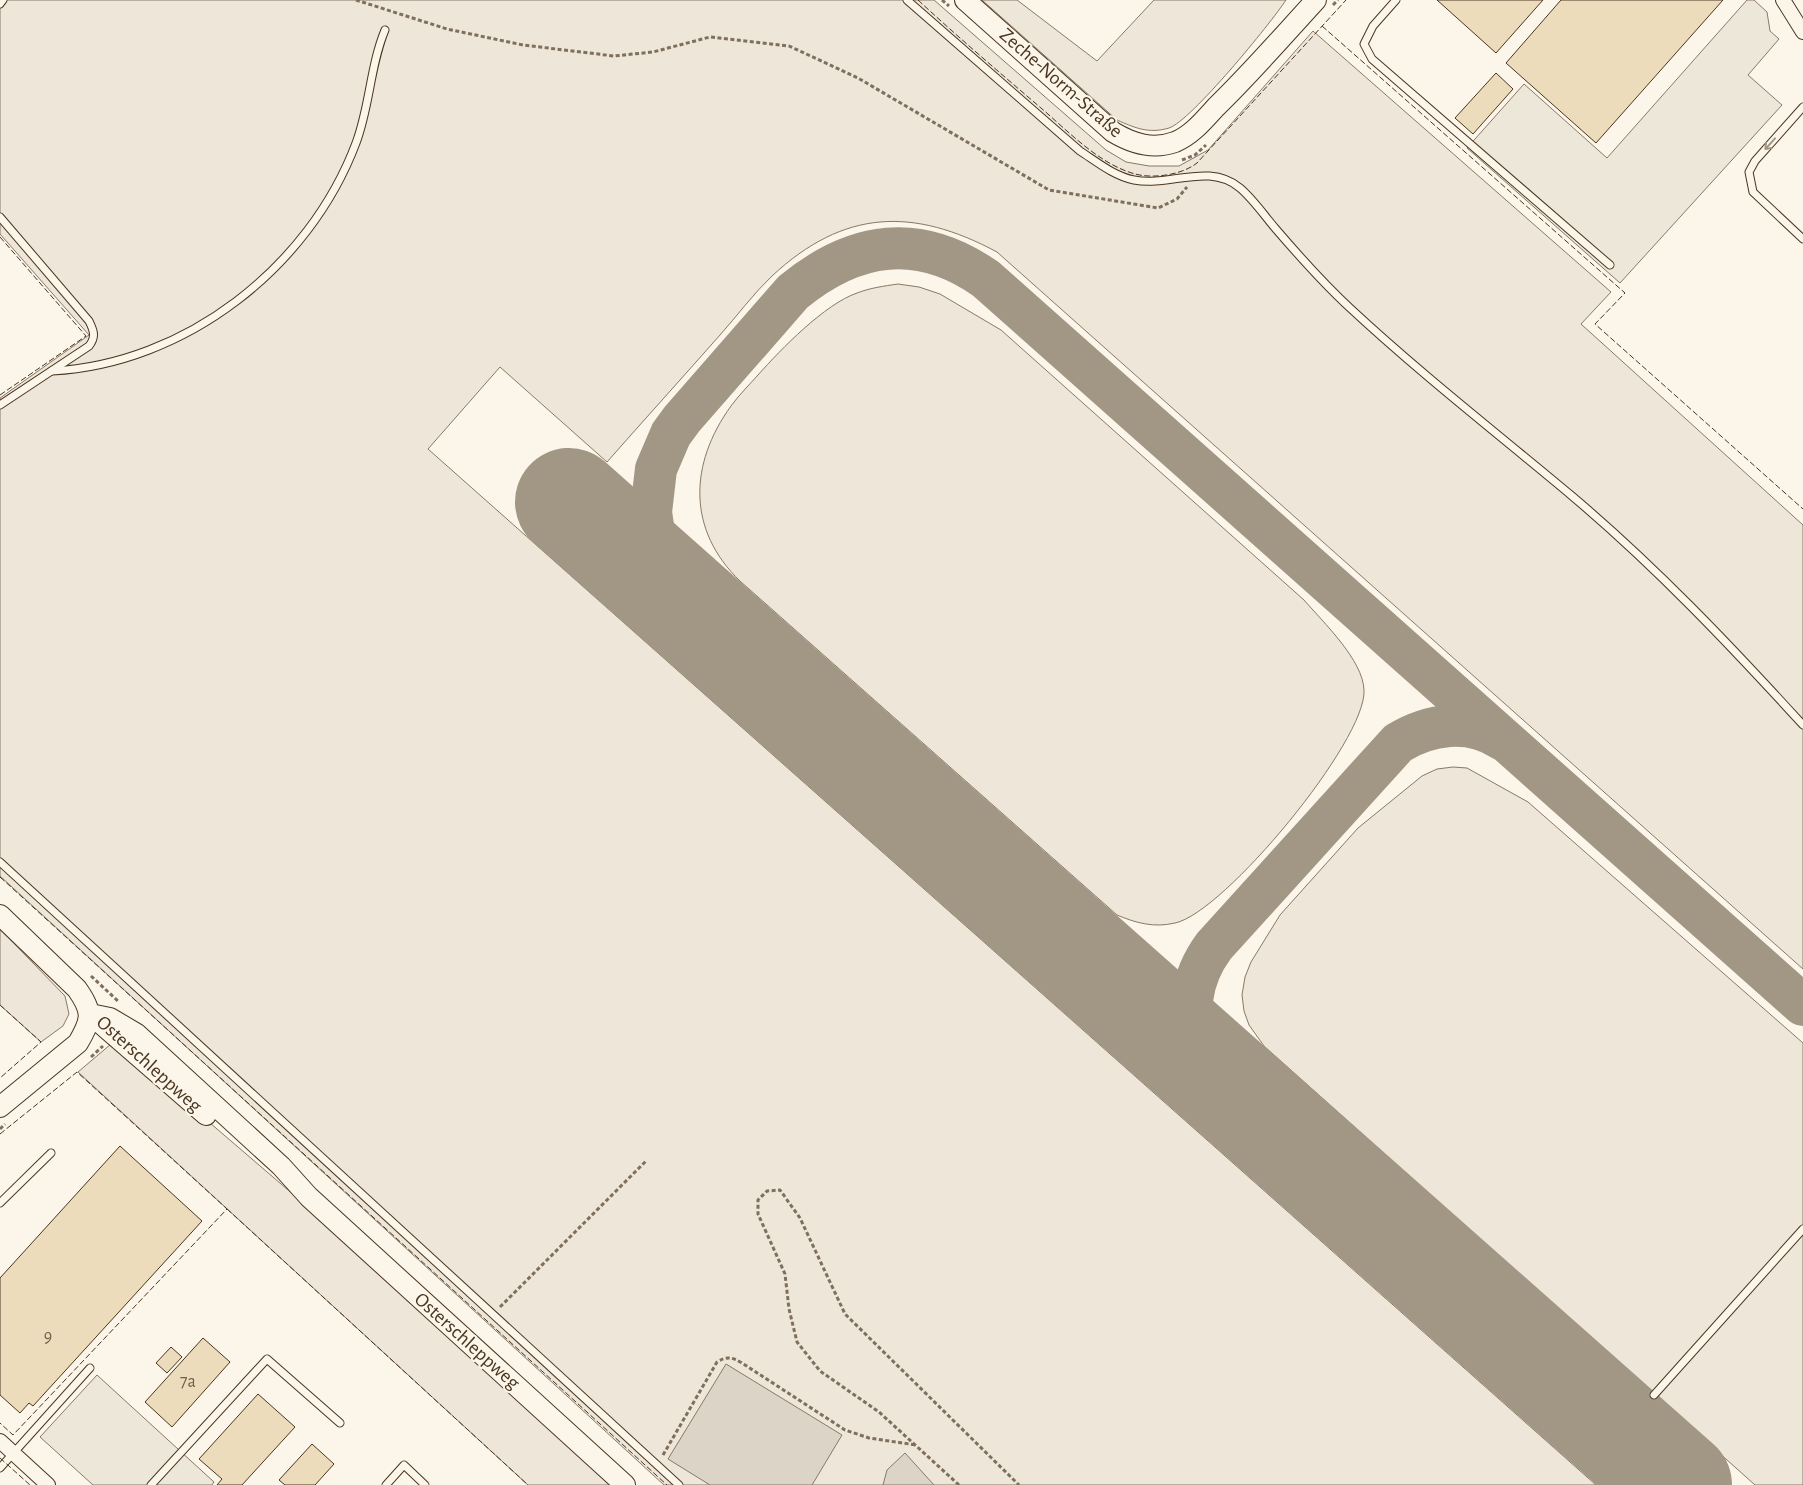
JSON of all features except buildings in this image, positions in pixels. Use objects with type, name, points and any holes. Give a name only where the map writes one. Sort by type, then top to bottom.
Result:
[{"type":"main road","name":"Zeche-Norm-Straße","points":[[959,5],[1114,132],[1127,140],[1143,145],[1161,146],[1177,141],[1192,132],[1322,5]]},
{"type":"main road","points":[[0,916],[77,989],[86,1001],[90,1014],[86,1029],[78,1043],[0,1107]]},
{"type":"main road","name":"Osterschleppweg","points":[[90,1014],[110,1018],[137,1034],[281,1166],[309,1197],[625,1485]]},
{"type":"street","points":[[1783,0],[1803,32]]},
{"type":"street","points":[[0,1441],[48,1485]]},
{"type":"lane","points":[[0,4],[3,0]]},
{"type":"lane","points":[[907,0],[1080,151],[1108,169],[1133,180],[1157,182],[1212,175],[1241,189],[1317,275],[1349,307],[1492,430],[1574,497],[1655,571],[1735,650],[1803,725]]},
{"type":"lane","points":[[1396,0],[1368,34],[1364,44],[1372,59],[1610,265]]},
{"type":"lane","points":[[52,371],[77,369],[114,362],[150,350],[201,325],[235,303],[287,255],[313,223],[338,184],[356,143],[368,102],[378,49],[385,30]]},
{"type":"lane","points":[[1803,107],[1755,161],[1749,172],[1753,192],[1803,239]]},
{"type":"lane","points":[[0,217],[89,321],[94,331],[93,340],[89,346],[0,405]]},
{"type":"lane","points":[[0,862],[679,1485]]},
{"type":"lane","points":[[0,1202],[51,1153]]},
{"type":"lane","points":[[1654,1395],[1803,1228]]},
{"type":"lane","points":[[151,1485],[267,1359],[340,1423]]},
{"type":"lane","points":[[0,1468],[90,1368]]},
{"type":"lane","points":[[386,1485],[404,1465],[426,1485]]},
{"type":"path","points":[[356,0],[447,29],[522,45],[614,56],[654,52],[710,37],[789,46],[858,78],[1049,190],[1116,203],[1158,208],[1177,200],[1195,177]]},
{"type":"path","points":[[942,0],[959,5]]},
{"type":"path","points":[[1322,5],[1338,0]]},
{"type":"path","points":[[1180,160],[1195,155],[1212,139]]},
{"type":"path","points":[[492,1314],[646,1160]]},
{"type":"path","points":[[959,1485],[879,1412],[820,1371],[797,1342],[789,1309],[785,1274],[758,1214],[758,1200],[767,1191],[780,1190],[800,1218],[845,1314],[1019,1485]]},
{"type":"path","points":[[657,1465],[717,1362],[725,1357],[742,1363],[845,1430],[869,1438],[916,1445]]},
{"type":"shaded area","points":[[0,0],[934,0],[1106,150],[1126,162],[1149,166],[1179,166],[1208,150],[1313,31],[1611,292],[1581,324],[1803,525],[1803,969],[997,252],[966,237],[937,227],[908,222],[880,222],[853,227],[826,238],[799,254],[758,290],[607,462],[500,367],[428,449],[1596,1485],[664,1485],[0,876],[0,398],[89,335],[0,234]]},
{"type":"shaded area","points":[[982,0],[1017,0],[1097,61],[1154,0],[1286,0],[1248,49],[1194,108],[1169,128],[1149,130],[1136,128],[1117,120]]},
{"type":"shaded area","points":[[1747,0],[1754,0],[1767,12],[1770,31],[1779,39],[1748,75],[1782,105],[1620,283],[1467,148],[1524,84],[1607,158]]},
{"type":"shaded area","points":[[898,284],[919,287],[940,294],[1001,330],[1304,600],[1341,642],[1357,666],[1364,690],[1359,714],[1343,746],[1318,783],[1257,858],[1226,889],[1197,912],[1175,923],[1145,924],[1117,915],[740,581],[723,561],[710,540],[703,519],[700,496],[701,473],[707,451],[717,428],[731,406],[768,364],[804,328],[831,307],[862,291]]},
{"type":"shaded area","points":[[1467,768],[1528,802],[1803,1043],[1803,1485],[1755,1485],[1264,1046],[1249,1025],[1244,1011],[1242,995],[1245,977],[1251,962],[1280,915],[1358,828],[1422,776],[1437,769]]},
{"type":"shaded area","points":[[0,929],[65,996],[69,1014],[63,1026],[41,1042],[0,1005]]},
{"type":"shaded area","points":[[111,1044],[125,1050],[330,1226],[613,1485],[528,1485],[78,1072]]},
{"type":"shaded area","points":[[726,1364],[842,1435],[812,1485],[710,1485],[668,1459]]},
{"type":"shaded area","points":[[97,1375],[214,1482],[212,1485],[93,1485],[40,1437]]},
{"type":"shaded area","points":[[905,1453],[934,1485],[883,1485],[887,1470]]},
{"type":"taxiway","points":[[698,616],[673,584],[656,547],[651,512],[656,469],[671,434],[793,292],[816,275],[840,262],[864,253],[888,249],[912,249],[936,254],[961,264],[986,279],[1803,1005]]},
{"type":"taxiway","points":[[1235,1092],[1206,1059],[1193,1026],[1192,998],[1195,984],[1206,958],[1214,946],[1398,743],[1423,731],[1449,726],[1476,728],[1489,732],[1501,739]]},
{"type":"runway","points":[[569,502],[1678,1485]]},
{"type":"fence","points":[[918,0],[1085,146],[1109,163],[1135,174],[1150,176],[1176,173],[1197,163],[1346,0]]},
{"type":"fence","points":[[1322,26],[1625,293],[1595,324],[1803,509]]},
{"type":"fence","points":[[0,237],[86,336],[0,395]]},
{"type":"fence","points":[[0,877],[667,1485]]},
{"type":"fence","points":[[0,1005],[41,1042],[0,1078]]},
{"type":"fence","points":[[0,1134],[77,1072],[227,1209],[13,1435],[0,1423]]},
{"type":"fence","points":[[227,1209],[528,1485]]},
{"type":"fence","points":[[0,1458],[30,1485]]}]
